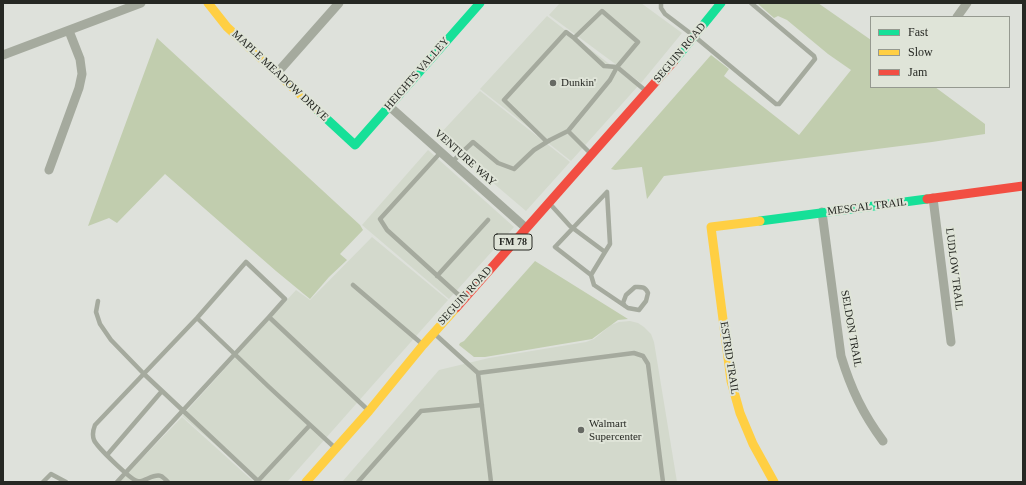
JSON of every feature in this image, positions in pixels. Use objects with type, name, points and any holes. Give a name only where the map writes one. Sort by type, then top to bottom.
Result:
[{"type":"street","points":[[3,55],[140,3]]},
{"type":"street","name":"MAPLE MEADOW DRIVE","points":[[208,3],[227,27],[355,145]]},
{"type":"street","points":[[277,73],[339,3]]},
{"type":"street","name":"HEIGHTS VALLEY","points":[[355,145],[480,3]]},
{"type":"street","name":"SEGUIN ROAD","points":[[306,482],[369,411],[423,344],[548,202],[648,92],[721,3]]},
{"type":"street","points":[[958,16],[967,3]]},
{"type":"street","points":[[49,170],[79,88],[82,74],[80,59],[69,31]]},
{"type":"street","name":"VENTURE WAY","points":[[389,106],[526,228]]},
{"type":"street","name":"MESCAL TRAIL","points":[[711,227],[1023,186]]},
{"type":"street","name":"LUDLOW TRAIL","points":[[933,198],[952,342]]},
{"type":"street","name":"SELDON TRAIL","points":[[822,212],[841,356],[847,377],[856,398],[869,422],[883,441]]},
{"type":"street","name":"ESTRID TRAIL","points":[[711,227],[731,381],[740,413],[753,444],[774,482]]},
{"type":"lane","points":[[661,3],[661,8],[665,14],[776,104],[779,104],[815,58],[751,3]]},
{"type":"lane","points":[[452,162],[473,142],[498,163],[514,169],[534,150],[568,132],[610,80],[617,67],[638,42],[602,11],[574,38]]},
{"type":"lane","points":[[547,142],[504,100],[566,32],[604,66],[617,67],[648,92]]},
{"type":"lane","points":[[568,132],[591,154]]},
{"type":"lane","points":[[441,152],[380,219],[387,230],[463,299]]},
{"type":"lane","points":[[590,275],[610,244],[607,192],[555,247],[590,275],[594,285],[625,306],[628,308],[639,310],[646,301],[648,293],[646,289],[643,287],[634,286],[626,295],[623,303],[625,306]]},
{"type":"lane","points":[[548,202],[573,228],[605,252]]},
{"type":"lane","points":[[437,276],[488,220]]},
{"type":"lane","points":[[117,482],[126,473],[285,299],[246,262],[197,318],[95,425],[93,429],[92,433],[95,442],[107,455],[126,473],[136,481],[141,481],[157,475],[168,482]]},
{"type":"lane","points":[[353,285],[423,344]]},
{"type":"lane","points":[[98,301],[96,312],[100,324],[111,340],[144,374],[258,482],[310,424]]},
{"type":"lane","points":[[269,317],[369,411]]},
{"type":"lane","points":[[197,318],[336,449]]},
{"type":"lane","points":[[433,333],[478,373],[491,482]]},
{"type":"lane","points":[[478,373],[634,353],[643,356],[648,364],[663,482]]},
{"type":"lane","points":[[107,455],[162,391]]},
{"type":"lane","points":[[358,482],[421,411],[482,405]]},
{"type":"lane","points":[[43,482],[51,474],[66,482]]},
{"type":"shaded area","points":[[560,3],[641,3],[682,33],[641,83],[549,15]]},
{"type":"shaded area","points":[[547,16],[638,86],[571,161],[480,89]]},
{"type":"shaded area","points":[[480,91],[570,162],[526,211],[438,136]]},
{"type":"shaded area","points":[[428,150],[514,227],[449,299],[362,225]]},
{"type":"shaded area","points":[[372,237],[448,300],[287,482],[259,482],[182,416],[296,290],[310,300]]},
{"type":"shaded area","points":[[630,321],[638,323],[644,327],[651,334],[654,342],[677,482],[342,482],[439,370],[489,358],[586,342],[594,339],[611,325],[619,322]]},
{"type":"shaded area","points":[[182,417],[254,482],[119,482]]},
{"type":"green space","points":[[757,3],[818,3],[870,39],[870,88],[936,88],[985,124],[985,134],[664,176],[647,199],[642,167],[615,170],[611,169],[711,55],[729,69],[724,76],[799,135],[851,70],[828,54],[787,20],[778,16],[774,18]]},
{"type":"green space","points":[[157,38],[360,225],[363,230],[340,254],[347,260],[329,277],[310,299],[165,174],[117,223],[109,218],[88,226]]},
{"type":"green space","points":[[535,261],[628,319],[618,320],[592,339],[485,357],[474,357],[459,345],[460,343],[464,341]]},
{"type":"traffic: fast","points":[[316,109],[355,145],[480,3]]},
{"type":"traffic: fast","points":[[674,61],[721,3]]},
{"type":"traffic: fast","points":[[760,221],[927,199]]},
{"type":"traffic: slow","points":[[208,3],[227,27],[316,109]]},
{"type":"traffic: slow","points":[[760,221],[711,227],[731,381],[740,413],[753,444],[774,482]]},
{"type":"traffic: slow","points":[[306,482],[369,411],[423,345],[456,308]]},
{"type":"traffic: jam","points":[[456,308],[674,61]]},
{"type":"traffic: jam","points":[[927,199],[1023,186]]},
{"type":"place","name":"Dunkin'","points":[[553,83]]},
{"type":"place","name":"Walmart Supercenter","points":[[581,430]]}]
